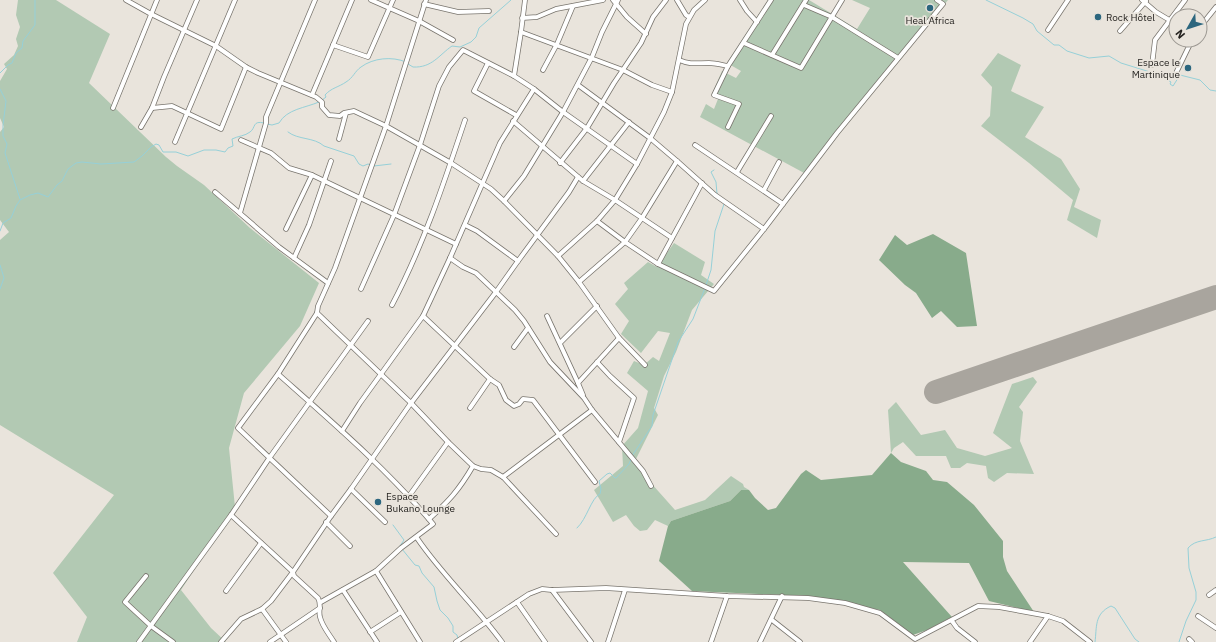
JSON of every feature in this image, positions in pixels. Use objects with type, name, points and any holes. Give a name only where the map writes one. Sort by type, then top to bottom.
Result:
[{"type":"street","points":[[126,0],[216,46],[246,67],[312,95],[321,101],[322,107],[329,115],[340,116],[354,111],[386,126],[451,163],[482,184],[504,201],[558,256],[597,306],[619,338],[645,365]]},
{"type":"street","points":[[112,108],[157,0]]},
{"type":"street","points":[[141,127],[152,108],[197,0]]},
{"type":"street","points":[[175,142],[235,0]]},
{"type":"street","points":[[240,213],[266,124],[266,117],[315,0]]},
{"type":"street","points":[[312,95],[352,0]]},
{"type":"street","points":[[372,0],[419,21],[453,40]]},
{"type":"street","points":[[333,46],[368,57],[393,0]]},
{"type":"street","points":[[514,76],[525,0]]},
{"type":"street","points":[[522,18],[537,17],[556,9],[586,2],[603,0]]},
{"type":"street","points":[[560,163],[587,128],[646,34],[653,17],[666,0]]},
{"type":"street","points":[[677,0],[686,15],[689,17]]},
{"type":"street","points":[[558,256],[597,221],[615,200],[637,164],[664,112],[672,92],[686,24],[689,17],[704,0]]},
{"type":"street","points":[[740,0],[757,22]]},
{"type":"street","points":[[728,127],[739,104],[714,95],[728,66],[771,0]]},
{"type":"street","points":[[772,56],[806,0]]},
{"type":"street","points":[[744,43],[801,68],[842,0]]},
{"type":"street","points":[[597,221],[658,264],[714,291],[764,229],[837,133],[943,4],[937,0]]},
{"type":"street","points":[[1048,30],[1068,0]]},
{"type":"street","points":[[616,1],[627,17],[646,34]]},
{"type":"street","points":[[504,201],[524,176],[563,112],[592,57],[616,1]]},
{"type":"street","points":[[1120,31],[1144,1],[1168,20]]},
{"type":"street","points":[[331,516],[238,428],[278,374],[317,313],[318,306],[335,268],[386,126],[425,2],[458,12],[489,11]]},
{"type":"street","points":[[804,5],[832,17],[898,58]]},
{"type":"street","points":[[543,70],[557,44],[573,6]]},
{"type":"street","points":[[1208,17],[1216,7]]},
{"type":"street","points":[[1152,65],[1155,40],[1168,22]]},
{"type":"street","points":[[521,32],[592,57],[623,70],[652,85],[672,92]]},
{"type":"street","points":[[1176,73],[1188,48]]},
{"type":"street","points":[[362,289],[394,215],[420,146],[439,86],[449,67],[463,50],[514,76],[534,89],[563,112],[637,164]]},
{"type":"street","points":[[679,60],[698,64],[709,62],[728,66]]},
{"type":"street","points":[[488,63],[474,91],[516,115]]},
{"type":"street","points":[[152,108],[172,106],[221,129],[246,67]]},
{"type":"street","points":[[578,85],[650,138],[677,160],[715,195],[764,229]]},
{"type":"street","points":[[342,431],[360,403],[423,316],[465,225],[500,143],[516,115],[534,89]]},
{"type":"street","points":[[339,139],[346,113]]},
{"type":"street","points":[[737,172],[772,116]]},
{"type":"street","points":[[392,305],[407,276],[427,230],[465,120]]},
{"type":"street","points":[[513,121],[560,163],[583,181],[615,200],[672,238]]},
{"type":"street","points":[[583,181],[629,122]]},
{"type":"street","points":[[241,140],[271,153],[289,168],[312,175],[456,244]]},
{"type":"street","points":[[695,145],[783,204]]},
{"type":"street","points":[[579,282],[625,242],[642,218],[677,160]]},
{"type":"street","points":[[294,258],[310,225],[331,161]]},
{"type":"street","points":[[764,190],[779,162]]},
{"type":"street","points":[[286,229],[312,175]]},
{"type":"street","points":[[222,642],[242,619],[262,609],[271,601],[293,572],[326,522],[351,490],[411,403],[496,292],[536,235],[569,192],[578,177]]},
{"type":"street","points":[[658,264],[702,183]]},
{"type":"street","points":[[215,192],[279,247],[328,283]]},
{"type":"street","points":[[465,225],[477,231],[518,261]]},
{"type":"street","points":[[450,258],[463,267],[476,273],[515,310],[550,362],[584,398],[592,410],[643,471],[651,486]]},
{"type":"street","points":[[560,343],[597,306]]},
{"type":"street","points":[[317,313],[411,403],[473,466],[491,470],[502,477],[556,534]]},
{"type":"street","points":[[423,316],[490,379],[499,385],[506,400],[514,406],[524,399],[533,400],[594,482]]},
{"type":"street","points":[[547,316],[584,398]]},
{"type":"street","points":[[139,642],[368,322]]},
{"type":"street","points":[[514,347],[528,328]]},
{"type":"street","points":[[578,383],[619,338]]},
{"type":"street","points":[[597,362],[634,398],[618,442]]},
{"type":"street","points":[[278,374],[372,459],[409,496],[433,524],[401,548],[376,571],[320,602]]},
{"type":"street","points":[[470,408],[490,379]]},
{"type":"street","points":[[502,477],[592,410]]},
{"type":"street","points":[[409,496],[448,442]]},
{"type":"street","points":[[429,519],[449,501],[462,485],[473,466]]},
{"type":"street","points":[[351,490],[385,522]]},
{"type":"street","points":[[231,515],[293,572],[294,576],[318,598],[320,602],[319,614],[321,621],[334,642]]},
{"type":"street","points":[[326,522],[350,546]]},
{"type":"street","points":[[416,538],[430,558],[487,621],[502,642]]},
{"type":"street","points":[[226,591],[261,543]]},
{"type":"street","points":[[376,571],[420,642]]},
{"type":"street","points":[[146,576],[126,602],[151,626],[173,642]]},
{"type":"street","points":[[458,641],[516,602],[529,594],[542,589],[606,588],[727,596],[782,596],[845,603],[880,613],[917,640],[978,606],[999,607],[1063,620],[1090,642]]},
{"type":"street","points":[[343,590],[377,642]]},
{"type":"street","points":[[552,590],[590,642]]},
{"type":"street","points":[[608,642],[625,590]]},
{"type":"street","points":[[1209,596],[1216,590]]},
{"type":"street","points":[[711,642],[727,596]]},
{"type":"street","points":[[760,642],[772,620],[782,596]]},
{"type":"street","points":[[516,602],[545,642]]},
{"type":"street","points":[[270,642],[320,608]]},
{"type":"street","points":[[262,609],[286,642]]},
{"type":"street","points":[[370,632],[401,612]]},
{"type":"street","points":[[1032,641],[1048,616]]},
{"type":"street","points":[[1198,616],[1216,628]]},
{"type":"street","points":[[772,620],[800,642]]},
{"type":"street","points":[[952,621],[957,628],[975,642]]},
{"type":"shaded area","points":[[1216,288],[1216,305],[932,400],[929,387]]},
{"type":"green space","points":[[18,0],[56,0],[110,34],[89,83],[166,157],[204,185],[250,228],[319,283],[300,326],[244,393],[229,448],[235,507],[181,590],[211,628],[226,642],[77,642],[87,617],[53,573],[114,495],[0,425],[0,240],[9,232],[0,220],[0,132],[4,127],[0,118],[0,81],[7,69],[4,64],[14,55],[18,46],[16,39],[20,27],[16,15]]},
{"type":"green space","points":[[768,0],[809,0],[857,29],[870,8],[852,0],[948,0],[806,174],[700,117],[706,104],[714,109],[718,99],[712,94],[722,71],[736,78],[741,71],[727,63]]},
{"type":"green space","points":[[998,53],[1021,65],[1011,91],[1044,107],[1025,137],[1061,159],[1080,189],[1074,207],[1101,220],[1097,238],[1067,220],[1073,200],[1029,163],[981,126],[990,116],[992,87],[981,75]]},
{"type":"green space","points":[[933,234],[966,253],[977,326],[957,327],[941,311],[932,318],[916,293],[905,285],[879,260],[895,235],[907,245]]},
{"type":"green space","points":[[674,243],[705,262],[701,275],[714,284],[692,310],[676,352],[664,376],[654,408],[658,415],[636,459],[643,474],[675,510],[705,500],[731,476],[749,490],[741,490],[730,501],[671,521],[668,526],[655,520],[647,530],[640,531],[634,526],[626,515],[613,522],[594,490],[623,466],[622,446],[638,428],[648,391],[627,373],[634,361],[644,365],[653,357],[659,361],[670,333],[658,331],[641,353],[621,334],[629,321],[615,304],[628,289],[624,283],[648,262],[657,267]]},
{"type":"green space","points":[[1033,377],[1037,382],[1019,407],[1023,412],[1020,441],[1034,474],[1007,473],[994,482],[988,478],[986,466],[967,463],[960,468],[951,468],[946,456],[916,456],[903,442],[894,448],[891,453],[888,410],[896,402],[921,435],[945,430],[957,448],[985,456],[1012,448],[993,433],[1012,384]]},
{"type":"green space","points":[[891,453],[901,462],[926,471],[933,480],[947,482],[974,505],[1003,541],[1003,557],[1007,571],[1034,612],[989,601],[969,563],[903,562],[952,617],[927,630],[913,635],[880,610],[807,596],[692,591],[659,561],[668,526],[671,521],[730,501],[741,490],[749,490],[768,510],[776,508],[801,474],[806,470],[821,480],[872,475]]},
{"type":"waterway","points":[[0,73],[12,63],[16,53],[22,48],[23,41],[35,25],[35,0]]},
{"type":"waterway","points":[[408,64],[413,67],[420,67],[435,60],[452,46],[460,47],[471,42],[476,37],[479,28],[511,0]]},
{"type":"waterway","points":[[986,0],[1033,24],[1037,31],[1054,45],[1059,45],[1067,51],[1089,58],[1109,56],[1121,63],[1150,72],[1166,79],[1171,82],[1170,84],[1173,86],[1180,75],[1200,80],[1210,90],[1216,91]]},
{"type":"waterway","points":[[321,101],[326,97],[325,95],[327,93],[343,84],[366,64],[383,59],[395,59],[406,62]]},
{"type":"waterway","points":[[0,89],[6,101],[3,125],[3,136],[7,144],[5,153],[20,199]]},
{"type":"waterway","points":[[267,124],[272,125],[279,123],[282,118],[291,112],[319,102]]},
{"type":"waterway","points":[[0,231],[3,223],[11,218],[20,200],[38,193],[48,197],[62,181],[68,169],[76,163],[82,162],[101,164],[134,162],[156,144],[159,145],[163,152],[176,152],[188,156],[204,150],[225,152],[228,148],[233,146],[232,139],[248,133],[252,130],[256,123],[264,123]]},
{"type":"waterway","points":[[288,132],[292,135],[316,141],[324,146],[354,156],[359,164],[363,166],[368,164],[371,165]]},
{"type":"waterway","points":[[374,166],[391,164]]},
{"type":"waterway","points":[[714,170],[711,172],[716,182],[717,194]]},
{"type":"waterway","points":[[706,285],[711,270],[715,231],[724,204]]},
{"type":"waterway","points":[[0,265],[4,278],[0,289]]},
{"type":"waterway","points":[[632,456],[652,426],[653,415],[678,342],[693,319],[705,288]]},
{"type":"waterway","points":[[577,528],[584,519],[594,500],[600,494],[601,489],[599,481],[610,473],[616,478],[629,464],[631,459]]},
{"type":"waterway","points":[[393,525],[404,540],[400,546]]},
{"type":"waterway","points":[[1179,642],[1186,621],[1196,600],[1196,592],[1189,568],[1188,548],[1194,543],[1216,537]]},
{"type":"waterway","points":[[402,549],[415,565],[419,566],[422,573],[434,587],[440,610],[453,626],[453,632],[457,635],[458,639]]},
{"type":"waterway","points":[[1095,642],[1097,621],[1102,613],[1111,606],[1115,608],[1135,639],[1139,642]]},
{"type":"runway","points":[[936,392],[1216,297]]},
{"type":"place","name":"Heal Africa","points":[[930,8]]},
{"type":"place","name":"Rock Hôtel","points":[[1098,17]]},
{"type":"place","name":"Espace le Martinique","points":[[1188,68]]},
{"type":"place","name":"Espace Bukano Lounge","points":[[378,502]]}]
